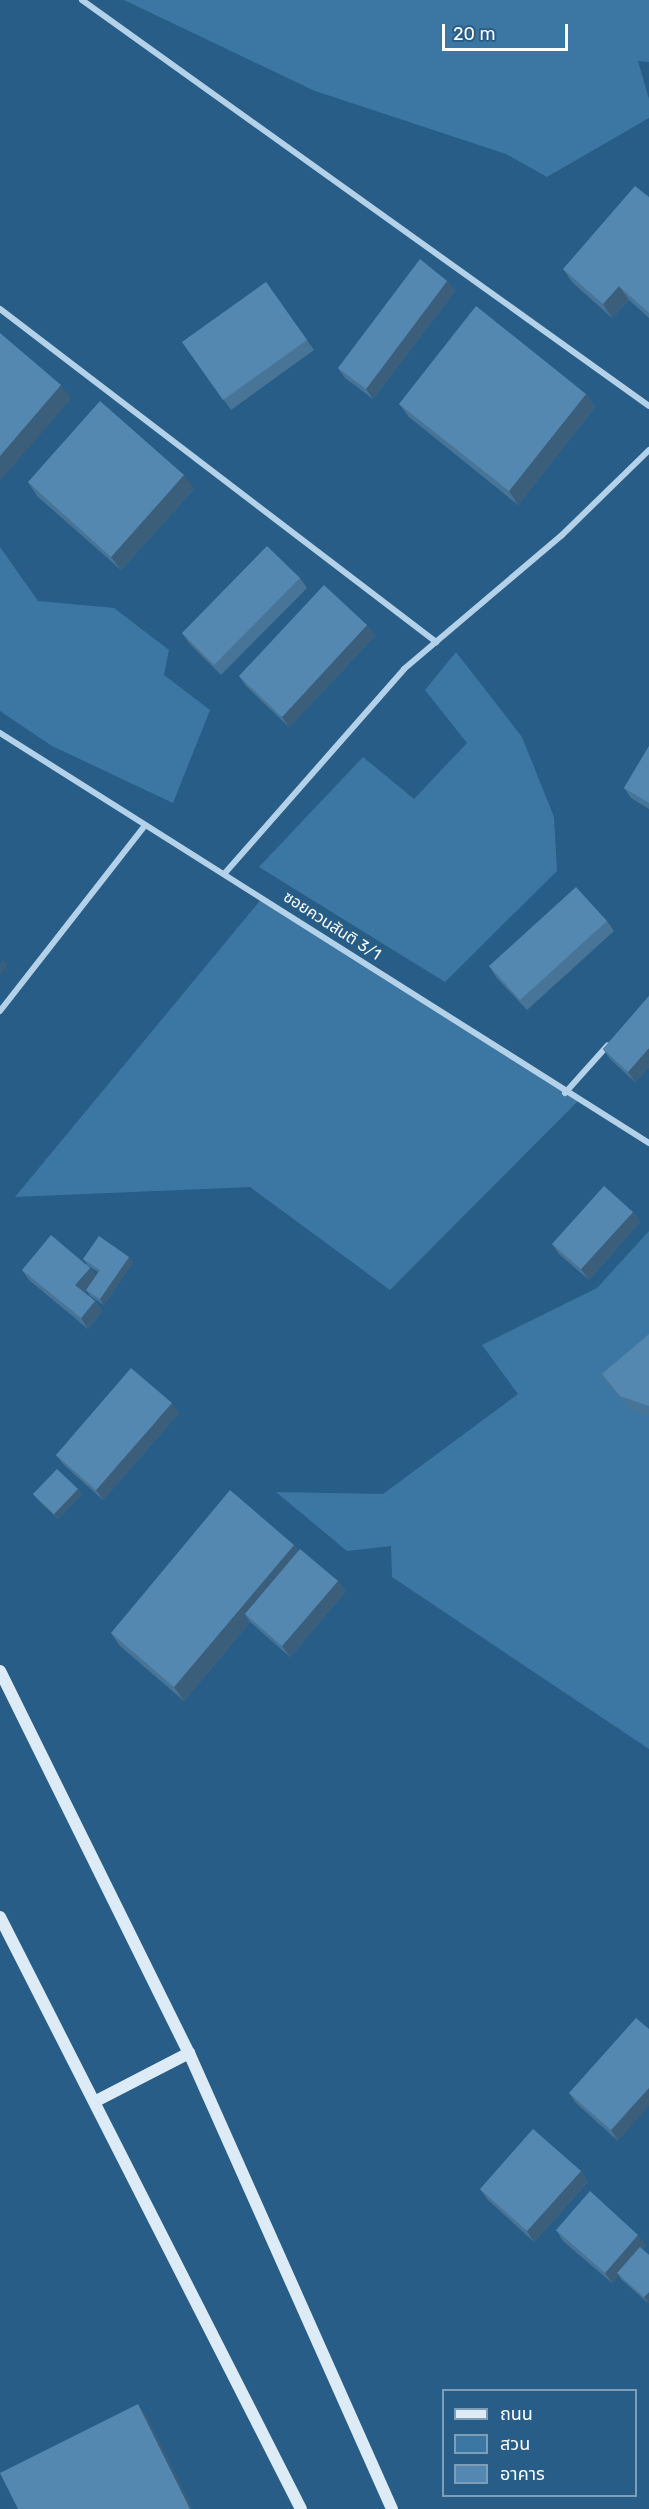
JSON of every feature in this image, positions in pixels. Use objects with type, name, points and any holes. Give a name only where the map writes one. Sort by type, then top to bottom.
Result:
[{"type":"main road","points":[[0,1671],[189,2053],[392,2509]]},
{"type":"main road","points":[[0,1917],[96,2101],[301,2509]]},
{"type":"main road","points":[[96,2101],[189,2053]]},
{"type":"street","points":[[82,0],[649,406]]},
{"type":"street","points":[[0,309],[436,642]]},
{"type":"street","points":[[225,873],[404,669],[562,535],[649,450]]},
{"type":"street","name":"ซอยควนสันติ 3/1","points":[[0,733],[144,827],[225,873],[565,1093],[649,1143]]},
{"type":"street","points":[[0,1011],[144,827]]},
{"type":"street","points":[[565,1093],[611,1042]]},
{"type":"green space","points":[[124,0],[649,0],[649,62],[638,61],[649,99],[649,118],[547,177],[506,154],[315,91]]},
{"type":"green space","points":[[0,547],[38,601],[114,608],[169,650],[164,675],[210,710],[173,803],[52,746],[0,711]]},
{"type":"green space","points":[[456,652],[522,737],[554,817],[557,871],[445,982],[259,867],[363,757],[414,799],[467,743],[425,690]]},
{"type":"green space","points":[[263,897],[578,1101],[390,1290],[250,1187],[15,1197]]},
{"type":"green space","points":[[649,1231],[649,1749],[392,1577],[391,1546],[347,1551],[276,1492],[383,1494],[518,1394],[482,1345],[597,1288]]},
{"type":"building","points":[[635,186],[649,197],[649,313],[619,286],[603,304],[563,269]]},
{"type":"building","points":[[420,259],[447,281],[366,389],[338,368]]},
{"type":"building","points":[[266,282],[307,340],[223,400],[182,342]]},
{"type":"building","points":[[476,306],[586,394],[509,491],[399,404]]},
{"type":"building","points":[[0,333],[61,385],[0,456]]},
{"type":"building","points":[[100,401],[184,475],[111,557],[28,482]]},
{"type":"building","points":[[267,546],[300,578],[214,665],[182,633]]},
{"type":"building","points":[[324,585],[367,625],[282,717],[239,676]]},
{"type":"building","points":[[649,746],[649,803],[624,788]]},
{"type":"building","points":[[576,887],[607,921],[520,1000],[489,966]]},
{"type":"building","points":[[649,996],[649,1048],[628,1072],[603,1049]]},
{"type":"building","points":[[604,1186],[633,1212],[581,1269],[552,1244]]},
{"type":"building","points":[[51,1235],[90,1268],[75,1285],[95,1301],[81,1318],[22,1270]]},
{"type":"building","points":[[99,1236],[129,1257],[100,1299],[86,1290],[100,1270],[83,1259]]},
{"type":"building","points":[[649,1334],[649,1406],[620,1396],[602,1374]]},
{"type":"building","points":[[131,1368],[172,1403],[96,1490],[56,1455]]},
{"type":"building","points":[[57,1469],[78,1489],[54,1514],[33,1494]]},
{"type":"building","points":[[230,1490],[294,1545],[174,1687],[111,1633]]},
{"type":"building","points":[[300,1549],[338,1581],[282,1646],[245,1614]]},
{"type":"building","points":[[636,2018],[649,2029],[649,2088],[611,2130],[569,2093]]},
{"type":"building","points":[[533,2129],[581,2171],[527,2231],[480,2189]]},
{"type":"building","points":[[590,2191],[638,2235],[605,2273],[556,2230]]},
{"type":"building","points":[[640,2247],[649,2255],[649,2292],[644,2297],[617,2273]]},
{"type":"building","points":[[138,2404],[190,2509],[18,2509],[0,2473]]}]
